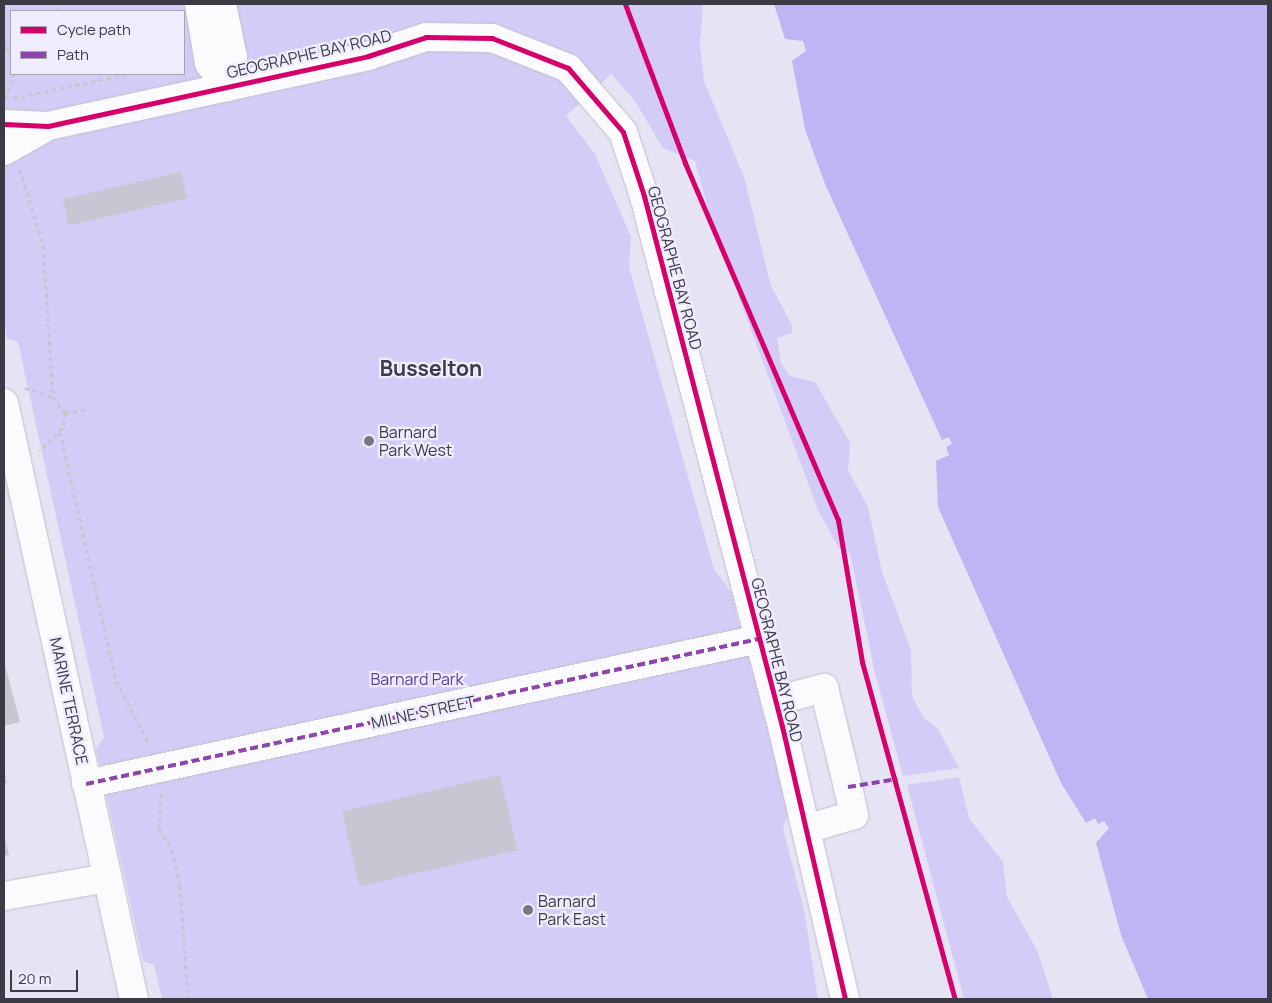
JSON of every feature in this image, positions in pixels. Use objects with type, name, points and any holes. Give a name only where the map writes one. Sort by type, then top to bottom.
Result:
[{"type":"street","points":[[198,4],[209,63],[227,87]]},
{"type":"street","points":[[222,4],[232,57],[227,87]]},
{"type":"street","name":"GEOGRAPHE BAY ROAD","points":[[5,129],[48,126],[227,87],[368,56],[426,37],[492,38],[568,68],[623,132],[775,701],[845,999]]},
{"type":"street","name":"MARINE TERRACE","points":[[12,394],[19,471],[134,999]]},
{"type":"street","name":"MILNE STREET","points":[[86,784],[759,639]]},
{"type":"street","points":[[775,701],[824,688],[844,769],[854,815],[806,828]]},
{"type":"street","points":[[4,896],[107,878]]},
{"type":"path","points":[[4,39],[10,54]]},
{"type":"path","points":[[14,75],[5,129],[32,201],[43,245],[53,397],[65,413]]},
{"type":"path","points":[[5,129],[128,75]]},
{"type":"path","points":[[12,394],[53,397]]},
{"type":"path","points":[[65,413],[90,409]]},
{"type":"path","points":[[65,413],[60,432],[116,681],[152,750],[157,769],[161,791],[159,829],[172,850],[180,885],[188,999]]},
{"type":"path","points":[[19,471],[60,432]]},
{"type":"green space","name":"Barnard Park","points":[[4,4],[703,4],[700,45],[704,81],[744,177],[771,286],[792,325],[792,333],[777,338],[781,363],[790,376],[815,382],[850,443],[848,470],[868,507],[882,572],[911,650],[912,696],[924,718],[938,729],[959,768],[903,776],[875,673],[850,553],[838,547],[818,510],[715,233],[695,161],[663,148],[635,101],[611,74],[566,116],[595,154],[631,237],[629,267],[714,569],[731,592],[789,811],[783,828],[804,910],[818,999],[162,999],[154,965],[143,961],[96,749],[104,737],[18,342],[7,339],[4,322]]},
{"type":"green space","points":[[959,777],[969,818],[1003,862],[1007,897],[1037,950],[1053,999],[964,999],[907,785]]},
{"type":"shaded area","points":[[774,4],[1268,4],[1268,999],[1148,999],[1121,935],[1096,843],[1109,828],[1104,821],[1098,824],[1095,818],[1086,823],[1061,783],[938,507],[936,461],[949,455],[946,447],[952,444],[949,437],[942,440],[825,184],[805,129],[792,61],[806,51],[803,41],[785,39]]},
{"type":"building","points":[[181,172],[187,198],[69,226],[63,199]]},
{"type":"building","points":[[4,661],[20,722],[4,726]]},
{"type":"building","points":[[4,770],[7,783],[4,784]]},
{"type":"building","points":[[500,775],[517,850],[359,886],[342,811]]},
{"type":"building","points":[[4,835],[9,855],[4,856]]},
{"type":"marked path","points":[[86,784],[759,639]]},
{"type":"marked path","points":[[848,787],[897,779]]},
{"type":"cycle path","points":[[625,4],[685,163],[838,520],[862,662],[955,999]]},
{"type":"cycle path","points":[[4,124],[48,126],[368,56],[426,37],[492,38],[568,68],[623,132],[644,196],[782,726],[845,999]]},
{"type":"place","name":"Barnard Park West","points":[[369,441]]},
{"type":"place","name":"Barnard Park East","points":[[528,910]]},
{"type":"district","name":"Busselton","points":[[431,368]]}]
